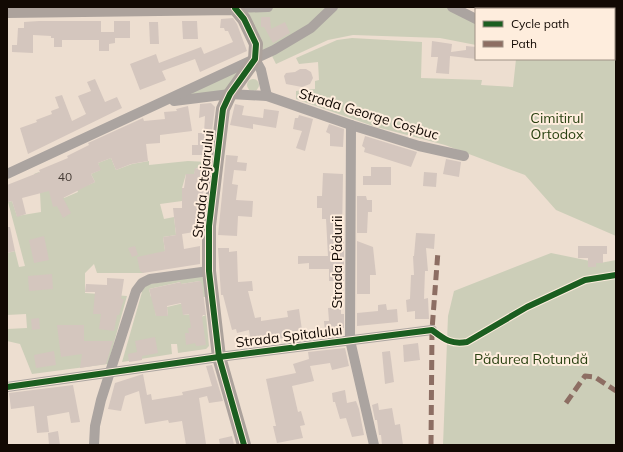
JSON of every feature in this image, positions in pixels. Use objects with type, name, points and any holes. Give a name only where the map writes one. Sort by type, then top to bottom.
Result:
[{"type":"street","points":[[7,11],[268,7]]},
{"type":"street","name":"Strada George Coșbuc","points":[[7,174],[274,50],[311,28],[333,7]]},
{"type":"street","points":[[452,7],[475,18]]},
{"type":"street","points":[[235,8],[244,19],[256,44],[255,59],[261,70],[267,96]]},
{"type":"street","name":"Strada Stejarului","points":[[244,445],[219,357],[209,271],[209,226],[223,109],[230,94],[255,59]]},
{"type":"street","name":"Strada George Coșbuc","points":[[164,102],[230,94],[267,96],[351,125],[419,146],[464,156]]},
{"type":"street","name":"Strada Pădurii","points":[[351,125],[350,340],[374,445]]},
{"type":"street","points":[[94,445],[95,426],[101,400],[136,291],[142,283],[150,280],[209,271]]},
{"type":"street","name":"Strada Spitalului","points":[[7,387],[219,357],[432,330]]},
{"type":"green space","points":[[452,7],[475,18],[475,45],[440,38],[353,35],[328,40],[276,64],[270,52],[230,94],[164,102],[255,59],[235,8]]},
{"type":"green space","name":"Cimitirul Ortodox","points":[[490,7],[616,7],[616,236],[556,210],[525,175],[445,145],[373,126],[296,99],[296,91],[315,89],[315,81],[319,80],[318,62],[299,64],[296,58],[337,40],[352,38],[422,42],[421,78],[482,80],[481,85],[513,87],[516,60],[615,60],[615,8]]},
{"type":"green space","points":[[255,79],[258,80],[258,90],[251,91],[248,90],[247,83],[248,80]]},
{"type":"green space","points":[[111,158],[116,170],[132,164],[149,161],[149,165],[188,161],[209,162],[208,170],[196,168],[194,174],[186,174],[182,188],[182,201],[160,204],[164,219],[174,217],[176,235],[163,237],[165,251],[143,273],[97,273],[94,264],[85,273],[85,293],[127,296],[108,364],[32,374],[20,344],[7,341],[7,329],[27,328],[26,314],[7,315],[7,253],[15,251],[19,267],[25,266],[8,202],[12,201],[17,216],[41,212],[40,193],[34,174],[39,172],[45,189],[57,185],[64,198],[78,192],[71,174],[88,185],[95,182],[91,174],[100,170],[98,163]]},
{"type":"green space","name":"Pădurea Rotundă","points":[[551,253],[600,263],[616,260],[616,445],[443,445],[448,316],[454,291]]},
{"type":"green space","points":[[200,276],[206,279],[207,297],[203,297],[200,281],[181,284],[180,282],[149,289],[151,297],[154,297],[156,316],[168,316],[167,307],[184,303],[183,315],[193,314],[201,317],[206,315],[209,346],[206,349],[178,353],[177,344],[171,344],[172,354],[122,362],[142,292],[140,292],[144,287],[150,284]]},
{"type":"building","points":[[261,17],[270,17],[271,29],[285,22],[290,33],[273,43],[264,27],[261,27]]},
{"type":"building","points":[[233,18],[237,24],[247,51],[200,72],[195,59],[162,71],[166,80],[140,90],[130,64],[156,54],[159,63],[201,47],[204,54],[233,42],[228,31],[225,31],[224,28],[220,28],[221,19]]},
{"type":"building","points":[[101,21],[101,32],[114,32],[114,21],[130,21],[130,38],[115,38],[115,43],[109,44],[109,51],[99,51],[99,40],[62,40],[62,47],[54,47],[54,38],[51,38],[51,36],[33,35],[33,53],[12,52],[12,45],[17,45],[18,28],[24,28],[24,22]]},
{"type":"building","points":[[182,21],[197,21],[198,39],[183,39]]},
{"type":"building","points":[[149,22],[158,22],[159,44],[150,44]]},
{"type":"building","points":[[432,41],[452,44],[451,52],[466,50],[466,46],[475,47],[475,59],[450,56],[449,74],[436,73],[438,57],[431,57]]},
{"type":"building","points":[[300,69],[306,69],[311,72],[313,78],[310,84],[302,87],[286,84],[284,76],[286,73],[295,72]]},
{"type":"building","points":[[95,79],[105,102],[117,97],[122,108],[28,154],[20,128],[37,122],[36,120],[52,114],[51,111],[59,108],[55,97],[62,95],[72,121],[86,114],[78,96],[91,91],[87,82]]},
{"type":"building","points":[[211,103],[215,107],[209,155],[192,155],[192,145],[198,145],[198,133],[204,133],[205,116],[199,118],[200,104]]},
{"type":"building","points":[[235,104],[244,106],[242,115],[263,118],[264,109],[279,111],[276,128],[253,124],[253,129],[230,125]]},
{"type":"building","points":[[188,106],[192,131],[160,135],[160,143],[146,144],[148,161],[131,164],[116,170],[111,158],[98,163],[101,170],[91,174],[95,182],[63,198],[71,213],[63,218],[57,206],[53,207],[49,191],[22,198],[26,214],[17,217],[12,201],[8,202],[7,185],[40,172],[39,170],[68,158],[67,156],[89,145],[88,143],[143,118],[144,121],[165,119],[164,112],[177,111],[176,109]]},
{"type":"building","points":[[299,115],[313,119],[305,151],[296,148],[302,131],[293,129],[295,118],[298,118]]},
{"type":"building","points":[[329,124],[344,129],[343,147],[330,146],[330,134],[326,132]]},
{"type":"building","points":[[365,136],[417,152],[411,167],[364,152],[365,148],[362,146]]},
{"type":"building","points":[[226,155],[238,156],[237,162],[247,163],[246,171],[234,170],[232,184],[238,185],[236,200],[253,201],[252,217],[238,216],[237,236],[218,235]]},
{"type":"building","points":[[446,159],[461,162],[459,177],[443,174]]},
{"type":"building","points":[[371,167],[391,167],[391,185],[363,185],[363,176],[371,176]]},
{"type":"building","points":[[195,168],[207,170],[204,184],[200,231],[182,234],[184,249],[200,246],[200,264],[143,273],[140,271],[137,257],[165,251],[163,237],[176,235],[173,208],[182,208],[182,188],[184,188],[186,174],[194,174]]},
{"type":"building","points":[[424,172],[437,173],[436,187],[423,186]]},
{"type":"building","points":[[323,173],[343,174],[342,233],[333,233],[342,236],[341,240],[344,240],[344,281],[329,281],[329,269],[309,269],[309,263],[298,264],[298,256],[328,256],[326,219],[322,219],[322,208],[317,208],[317,196],[322,196]]},
{"type":"building","points":[[357,196],[366,196],[367,200],[372,200],[372,212],[368,212],[367,233],[357,233]]},
{"type":"building","points":[[7,227],[10,227],[15,251],[7,253]]},
{"type":"building","points":[[416,233],[435,234],[434,249],[426,248],[428,271],[425,271],[424,299],[428,298],[429,319],[415,319],[415,311],[407,312],[406,300],[410,299],[411,275],[414,275],[413,256]]},
{"type":"building","points":[[44,236],[49,260],[34,263],[29,240]]},
{"type":"building","points":[[357,241],[373,247],[376,275],[370,275],[370,294],[357,294]]},
{"type":"building","points":[[135,246],[138,255],[132,257],[128,248]]},
{"type":"building","points":[[578,246],[607,246],[607,254],[603,254],[603,263],[596,263],[596,267],[588,267],[588,258],[578,258]]},
{"type":"building","points":[[218,248],[229,248],[229,252],[237,251],[238,282],[252,281],[253,291],[248,291],[255,318],[261,317],[261,321],[288,317],[287,311],[299,309],[302,330],[284,333],[284,338],[251,343],[249,330],[237,333],[236,329],[232,330],[223,295],[221,295]]},
{"type":"building","points":[[52,274],[53,289],[29,291],[28,276]]},
{"type":"building","points":[[107,278],[124,279],[121,299],[124,299],[119,315],[117,315],[114,331],[99,329],[101,314],[93,314],[95,292],[85,292],[86,284],[107,285]]},
{"type":"building","points":[[200,281],[202,284],[206,315],[203,315],[202,317],[206,345],[196,346],[195,343],[186,345],[185,333],[189,333],[188,328],[191,328],[189,314],[183,315],[181,303],[167,306],[168,316],[156,316],[149,289],[181,282],[181,284]]},
{"type":"building","points":[[386,304],[387,310],[397,309],[398,322],[357,326],[357,313],[378,311],[378,305]]},
{"type":"building","points":[[341,307],[341,314],[344,314],[344,328],[341,328],[341,331],[325,332],[324,321],[329,321],[328,308]]},
{"type":"building","points":[[39,318],[40,329],[32,330],[31,319]]},
{"type":"building","points":[[57,325],[84,325],[84,341],[113,341],[106,364],[80,368],[82,354],[61,357]]},
{"type":"building","points":[[155,337],[158,353],[142,356],[142,360],[129,362],[128,354],[137,352],[135,341]]},
{"type":"building","points":[[418,343],[420,360],[404,362],[403,345]]},
{"type":"building","points":[[345,348],[349,366],[332,370],[330,363],[310,366],[314,381],[292,386],[298,412],[301,411],[305,425],[300,426],[303,438],[277,443],[273,426],[276,426],[266,379],[296,373],[293,364],[309,359],[308,352]]},
{"type":"building","points":[[54,351],[56,365],[36,368],[34,355]]},
{"type":"building","points":[[390,351],[394,382],[385,384],[382,352]]},
{"type":"building","points":[[212,365],[223,401],[209,403],[207,396],[199,398],[206,444],[186,445],[182,421],[169,423],[168,420],[145,424],[139,391],[125,396],[121,411],[108,409],[115,383],[143,374],[147,395],[151,394],[152,400],[183,395],[182,392],[212,386],[206,366]]},
{"type":"building","points":[[73,385],[80,422],[71,423],[69,412],[47,416],[49,432],[37,433],[34,406],[11,409],[9,393]]},
{"type":"building","points":[[345,390],[347,403],[356,401],[364,435],[352,437],[346,418],[340,419],[335,402],[333,402],[332,393]]},
{"type":"building","points":[[378,403],[379,410],[392,408],[395,425],[400,424],[403,445],[382,445],[381,435],[379,435],[377,420],[375,420],[372,405]]},
{"type":"building","points":[[58,431],[60,445],[49,445],[48,433]]},
{"type":"building","points":[[232,436],[234,445],[220,445],[219,439]]},
{"type":"marked path","points":[[431,445],[432,330],[438,251]]},
{"type":"marked path","points":[[566,403],[585,376],[595,377],[616,391]]},
{"type":"cycle path","points":[[235,8],[244,19],[256,44],[255,59],[230,94],[223,109],[209,226],[209,271],[219,357],[244,445]]},
{"type":"cycle path","points":[[7,387],[219,357],[432,330],[444,339],[452,342],[467,342],[527,307],[585,280],[616,275]]}]
